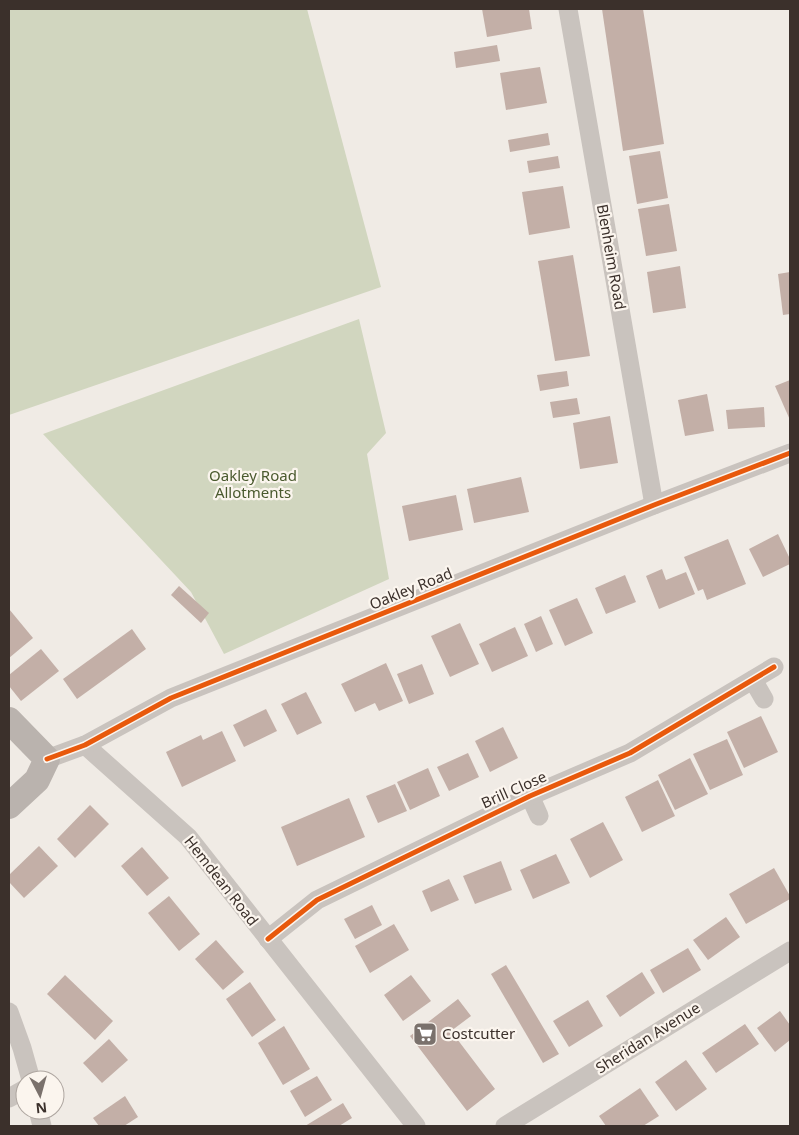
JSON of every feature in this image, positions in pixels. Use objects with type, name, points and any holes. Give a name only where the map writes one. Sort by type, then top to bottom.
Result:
[{"type":"street","name":"Blenheim Road","points":[[568,9],[654,505]]},
{"type":"street","name":"Oakley Road","points":[[47,759],[85,745],[171,698],[654,505],[790,453]]},
{"type":"street","name":"Brill Close","points":[[268,939],[317,900],[530,796],[630,753],[774,667]]},
{"type":"street","points":[[753,680],[764,699]]},
{"type":"street","points":[[9,720],[47,759],[36,780],[9,806]]},
{"type":"street","name":"Hemdean Road","points":[[85,745],[188,837],[416,1126]]},
{"type":"street","name":"Brill Close","points":[[530,796],[539,816]]},
{"type":"street","name":"Sheridan Avenue","points":[[505,1126],[790,951]]},
{"type":"street","points":[[9,1012],[28,1070]]},
{"type":"green space","points":[[9,9],[307,9],[381,287],[9,415]]},
{"type":"green space","name":"Oakley Road Allotments","points":[[359,319],[386,433],[367,454],[389,579],[224,654],[191,592],[43,434]]},
{"type":"building","points":[[482,9],[529,9],[532,29],[487,37]]},
{"type":"building","points":[[602,9],[643,9],[664,144],[623,151]]},
{"type":"building","points":[[497,45],[500,61],[456,68],[454,52]]},
{"type":"building","points":[[540,67],[547,103],[506,110],[500,73]]},
{"type":"building","points":[[548,133],[550,145],[510,152],[508,140]]},
{"type":"building","points":[[660,151],[668,198],[637,204],[629,156]]},
{"type":"building","points":[[558,156],[560,168],[529,173],[527,161]]},
{"type":"building","points":[[563,186],[570,228],[529,235],[522,192]]},
{"type":"building","points":[[669,204],[677,251],[646,256],[638,209]]},
{"type":"building","points":[[573,255],[590,356],[555,361],[538,261]]},
{"type":"building","points":[[680,266],[686,308],[653,313],[647,272]]},
{"type":"building","points":[[790,272],[790,314],[783,315],[778,274]]},
{"type":"building","points":[[567,371],[569,386],[540,391],[537,375]]},
{"type":"building","points":[[790,380],[790,420],[775,386]]},
{"type":"building","points":[[707,394],[714,431],[685,436],[678,400]]},
{"type":"building","points":[[577,398],[580,414],[553,418],[550,402]]},
{"type":"building","points":[[764,407],[765,427],[728,429],[726,410]]},
{"type":"building","points":[[610,416],[618,463],[580,469],[573,423]]},
{"type":"building","points":[[521,477],[529,512],[474,523],[467,489]]},
{"type":"building","points":[[456,495],[463,530],[409,541],[402,506]]},
{"type":"building","points":[[778,534],[790,559],[790,564],[763,577],[749,549]]},
{"type":"building","points":[[728,539],[746,584],[707,600],[703,589],[698,591],[684,557]]},
{"type":"building","points":[[662,569],[666,580],[686,572],[695,594],[659,609],[646,576]]},
{"type":"building","points":[[625,575],[636,602],[606,614],[595,588]]},
{"type":"building","points":[[179,586],[209,613],[201,623],[171,595]]},
{"type":"building","points":[[577,598],[593,633],[565,646],[549,610]]},
{"type":"building","points":[[9,609],[33,638],[9,658]]},
{"type":"building","points":[[541,616],[553,644],[536,652],[524,624]]},
{"type":"building","points":[[460,623],[479,664],[450,677],[431,636]]},
{"type":"building","points":[[515,627],[528,656],[492,672],[479,644]]},
{"type":"building","points":[[132,629],[146,649],[77,699],[63,679]]},
{"type":"building","points":[[41,649],[59,671],[21,701],[9,686],[9,675]]},
{"type":"building","points":[[386,663],[403,701],[379,711],[375,703],[355,712],[341,684]]},
{"type":"building","points":[[422,664],[434,694],[409,704],[397,674]]},
{"type":"building","points":[[306,692],[322,723],[297,735],[281,704]]},
{"type":"building","points":[[266,709],[277,731],[244,747],[233,725]]},
{"type":"building","points":[[761,716],[778,752],[744,768],[727,732]]},
{"type":"building","points":[[503,727],[518,758],[490,772],[475,741]]},
{"type":"building","points":[[222,731],[236,761],[182,787],[166,752],[201,735],[203,740]]},
{"type":"building","points":[[727,739],[743,775],[710,790],[693,754]]},
{"type":"building","points":[[468,753],[479,777],[449,791],[437,767]]},
{"type":"building","points":[[690,758],[708,794],[675,810],[658,775]]},
{"type":"building","points":[[428,768],[440,796],[410,810],[397,782]]},
{"type":"building","points":[[658,780],[675,816],[642,832],[625,797]]},
{"type":"building","points":[[395,784],[407,811],[378,823],[366,796]]},
{"type":"building","points":[[349,798],[365,837],[297,866],[281,827]]},
{"type":"building","points":[[90,805],[109,824],[75,858],[57,839]]},
{"type":"building","points":[[603,822],[623,860],[590,878],[570,839]]},
{"type":"building","points":[[39,846],[58,866],[24,898],[9,882],[9,875]]},
{"type":"building","points":[[142,847],[169,878],[147,896],[121,866]]},
{"type":"building","points":[[556,854],[570,883],[533,899],[520,870]]},
{"type":"building","points":[[501,861],[512,890],[475,904],[463,876]]},
{"type":"building","points":[[774,868],[790,899],[746,924],[729,894]]},
{"type":"building","points":[[449,879],[459,900],[431,912],[422,891]]},
{"type":"building","points":[[169,896],[200,934],[179,951],[148,913]]},
{"type":"building","points":[[372,905],[382,925],[355,939],[344,919]]},
{"type":"building","points":[[726,917],[740,937],[708,960],[693,940]]},
{"type":"building","points":[[394,924],[409,950],[370,973],[355,946]]},
{"type":"building","points":[[216,940],[244,972],[223,990],[195,959]]},
{"type":"building","points":[[688,948],[701,970],[663,993],[650,970]]},
{"type":"building","points":[[506,965],[559,1054],[543,1063],[491,974]]},
{"type":"building","points":[[642,972],[655,993],[620,1017],[606,996]]},
{"type":"building","points":[[65,975],[113,1021],[95,1040],[47,994]]},
{"type":"building","points":[[411,975],[431,1001],[403,1021],[384,995]]},
{"type":"building","points":[[250,982],[276,1020],[252,1037],[226,999]]},
{"type":"building","points":[[458,999],[471,1016],[451,1031],[495,1089],[467,1111],[410,1036]]},
{"type":"building","points":[[588,1000],[603,1026],[569,1047],[553,1021]]},
{"type":"building","points":[[780,1011],[790,1025],[790,1040],[775,1052],[757,1028]]},
{"type":"building","points":[[745,1024],[759,1044],[716,1073],[702,1053]]},
{"type":"building","points":[[284,1026],[310,1069],[283,1085],[258,1043]]},
{"type":"building","points":[[109,1039],[128,1060],[102,1083],[83,1063]]},
{"type":"building","points":[[686,1060],[707,1089],[676,1111],[655,1082]]},
{"type":"building","points":[[317,1076],[332,1100],[305,1117],[290,1091]]},
{"type":"building","points":[[640,1088],[659,1116],[643,1126],[606,1126],[599,1116]]},
{"type":"building","points":[[125,1096],[138,1117],[124,1126],[99,1126],[93,1118]]},
{"type":"building","points":[[343,1103],[352,1118],[339,1126],[305,1126]]},
{"type":"cycle path","points":[[47,759],[85,745],[171,698],[654,505],[790,453]]},
{"type":"cycle path","points":[[268,939],[317,900],[530,796],[630,753],[774,667]]},
{"type":"place","name":"Costcutter","points":[[425,1034]]}]
